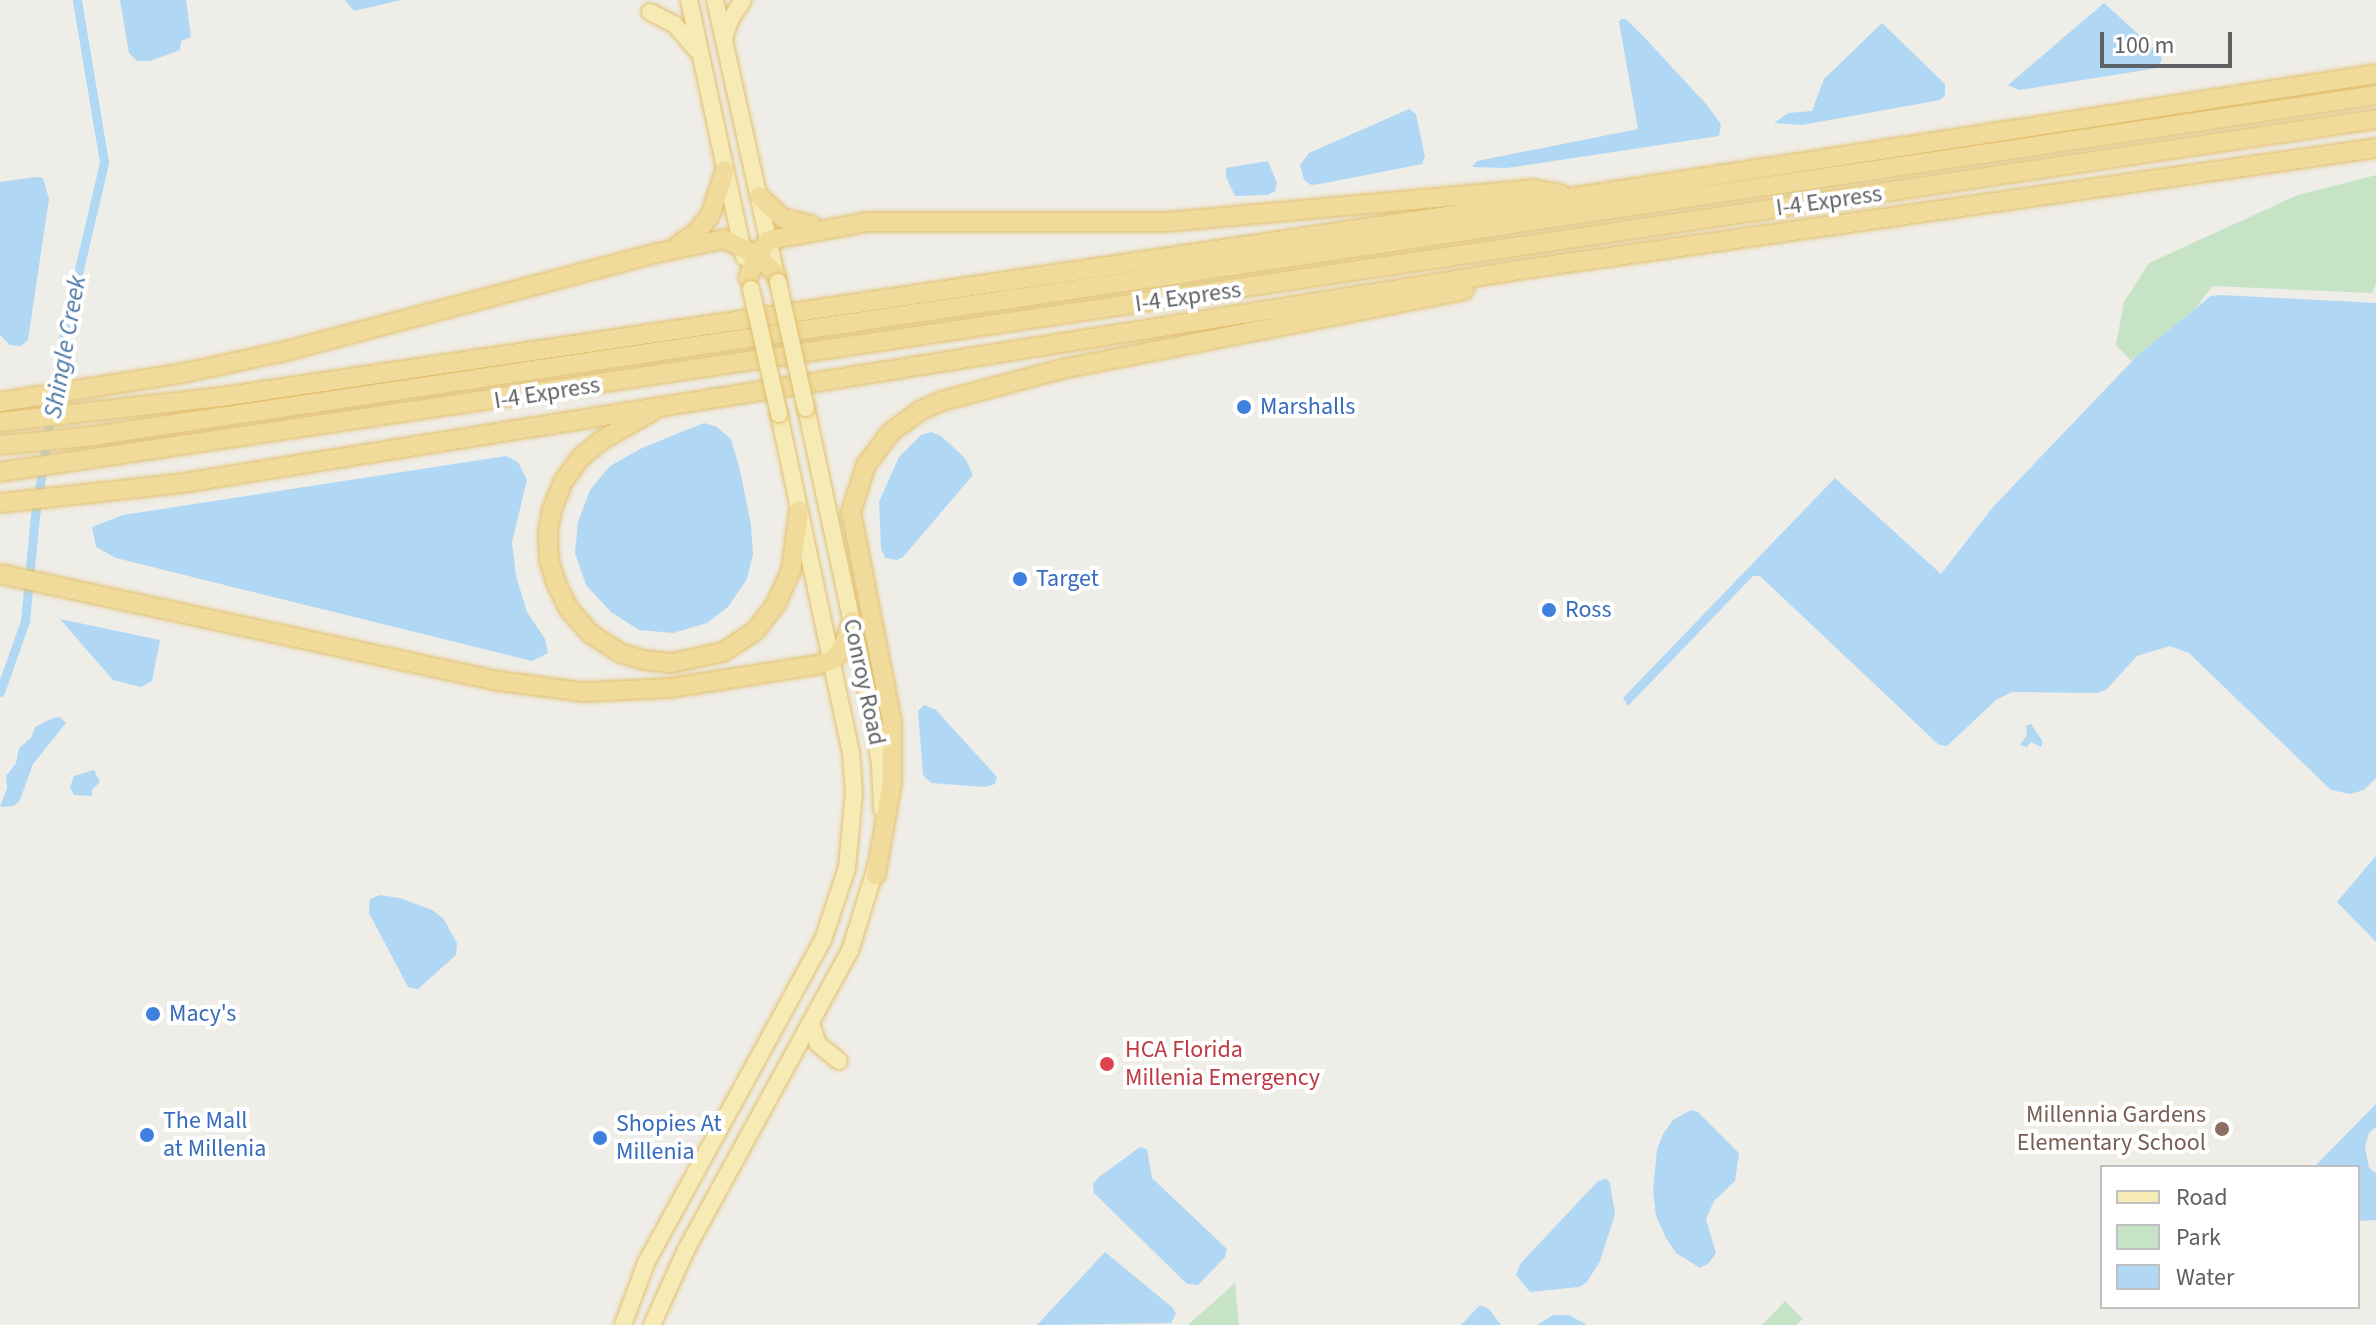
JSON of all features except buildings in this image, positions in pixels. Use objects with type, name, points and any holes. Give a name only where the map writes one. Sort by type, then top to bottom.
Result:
[{"type":"highway","points":[[0,422],[80,415],[1575,197],[2376,74]]},
{"type":"highway","name":"I-4 Express","points":[[3,445],[86,437],[2376,95]]},
{"type":"highway","name":"I-4 Express","points":[[0,472],[83,463],[2376,119]]},
{"type":"highway","points":[[2,503],[183,483],[1525,269],[2376,148]]},
{"type":"highway","points":[[658,253],[689,238],[705,223],[725,170]]},
{"type":"highway","points":[[759,196],[783,218],[798,224],[830,227],[916,220],[1166,222],[1533,189],[1575,197]]},
{"type":"highway","points":[[0,402],[92,389],[282,352],[658,253],[724,239],[756,247],[830,227]]},
{"type":"highway","points":[[756,247],[777,278]]},
{"type":"highway","points":[[750,284],[756,247]]},
{"type":"highway","points":[[876,875],[892,782],[892,722],[851,512],[866,465],[891,432],[921,410],[942,401],[1047,373],[1500,283],[1525,269]]},
{"type":"highway","points":[[660,407],[586,453],[567,475],[554,502],[548,532],[549,560],[568,608],[591,634],[620,653],[644,660],[672,663],[723,652],[755,631],[776,604],[791,570],[799,511]]},
{"type":"highway","points":[[0,574],[542,688],[626,692],[833,660],[848,637],[852,621]]},
{"type":"main road","points":[[689,0],[725,170],[756,247]]},
{"type":"main road","points":[[715,0],[759,196],[756,247]]},
{"type":"main road","points":[[724,41],[730,20],[743,0]]},
{"type":"main road","points":[[650,12],[675,25],[700,54]]},
{"type":"main road","name":"Conroy Road","points":[[652,1325],[675,1271],[850,951],[876,875],[881,836],[880,762],[777,278]]},
{"type":"main road","name":"Conroy Road","points":[[623,1325],[646,1263],[743,1081],[806,974],[837,902],[852,831],[854,793],[851,753],[750,284]]},
{"type":"main road","points":[[811,1023],[818,1044],[839,1061]]},
{"type":"green space","points":[[2376,175],[2376,283],[2372,293],[2212,286],[2196,308],[2131,361],[2116,345],[2124,302],[2149,263],[2298,195]]},
{"type":"green space","points":[[1235,1283],[1239,1325],[1188,1325]]},
{"type":"green space","points":[[1785,1301],[1803,1319],[1796,1325],[1762,1325]]},
{"type":"water","points":[[120,0],[186,0],[191,37],[181,41],[180,50],[150,61],[137,61],[129,53]]},
{"type":"water","points":[[345,0],[401,0],[354,11]]},
{"type":"water","points":[[2104,3],[2159,53],[2162,59],[2158,68],[2019,90],[2008,85]]},
{"type":"water","points":[[1626,19],[1645,38],[1706,104],[1721,124],[1719,136],[1507,168],[1472,167],[1477,161],[1638,129],[1619,22]]},
{"type":"water","points":[[1882,23],[1945,84],[1945,95],[1940,100],[1802,125],[1774,123],[1788,113],[1812,111],[1824,79]]},
{"type":"water","points":[[1409,109],[1416,114],[1425,157],[1422,164],[1320,184],[1311,185],[1304,180],[1300,165],[1309,153]]},
{"type":"water","points":[[1268,161],[1277,183],[1275,191],[1268,195],[1235,196],[1226,177],[1226,168]]},
{"type":"water","points":[[43,178],[49,199],[28,340],[21,346],[10,345],[0,335],[0,182]]},
{"type":"water","points":[[2211,296],[2376,303],[2376,778],[2364,790],[2350,794],[2331,790],[2189,653],[2170,646],[2137,656],[2106,690],[2097,693],[2012,692],[1996,700],[1947,746],[1939,745],[1760,576],[1753,576],[1628,706],[1623,698],[1835,478],[1941,574],[1993,507],[2138,355]]},
{"type":"water","points":[[704,423],[717,427],[731,439],[740,470],[751,525],[753,554],[747,579],[728,607],[707,623],[673,633],[639,630],[611,612],[586,585],[575,553],[578,522],[590,490],[610,466],[642,448]]},
{"type":"water","points":[[931,432],[941,436],[965,458],[973,475],[903,557],[897,560],[885,558],[881,549],[879,502],[899,457],[921,435]]},
{"type":"water","points":[[506,456],[518,462],[527,480],[512,542],[516,576],[527,612],[545,639],[548,653],[532,661],[116,558],[96,547],[92,527],[123,515]]},
{"type":"water","points":[[60,619],[160,640],[152,681],[141,687],[113,680]]},
{"type":"water","points":[[924,705],[936,710],[997,777],[995,784],[984,787],[931,783],[923,775],[918,711]]},
{"type":"water","points":[[60,717],[66,723],[33,764],[20,800],[14,806],[0,807],[7,788],[6,776],[16,763],[19,748],[31,738],[35,727]]},
{"type":"water","points":[[2031,724],[2043,742],[2041,747],[2031,742],[2027,747],[2020,745],[2027,735],[2026,726]]},
{"type":"water","points":[[94,770],[100,782],[92,790],[92,796],[74,795],[70,787],[74,776]]},
{"type":"water","points":[[2376,856],[2376,942],[2337,902]]},
{"type":"water","points":[[380,895],[400,898],[432,910],[443,918],[457,943],[456,955],[418,989],[408,987],[369,913],[370,899]]},
{"type":"water","points":[[2376,1104],[2376,1127],[2369,1133],[2365,1147],[2369,1168],[2376,1173],[2376,1220],[2360,1221],[2360,1165],[2316,1165]]},
{"type":"water","points":[[1691,1110],[1698,1112],[1739,1153],[1735,1181],[1714,1201],[1706,1219],[1716,1253],[1709,1263],[1700,1268],[1676,1253],[1666,1238],[1656,1216],[1653,1191],[1657,1149],[1663,1134],[1673,1120]]},
{"type":"water","points":[[1140,1147],[1147,1149],[1152,1178],[1227,1249],[1225,1257],[1198,1285],[1187,1284],[1094,1193],[1093,1184],[1099,1177]]},
{"type":"water","points":[[1606,1178],[1610,1183],[1615,1214],[1600,1261],[1587,1282],[1579,1287],[1530,1292],[1516,1275],[1520,1264],[1597,1182]]},
{"type":"water","points":[[1105,1252],[1173,1308],[1176,1314],[1171,1323],[1037,1325]]},
{"type":"water","points":[[1480,1305],[1489,1309],[1501,1325],[1461,1325]]},
{"type":"water","points":[[1553,1315],[1569,1315],[1587,1325],[1537,1325]]},
{"type":"waterway","name":"Shingle Creek","points":[[0,692],[25,621],[35,516],[61,346],[104,162],[77,0]]},
{"type":"place","name":"Marshalls","points":[[1244,407]]},
{"type":"place","name":"Target","points":[[1020,579]]},
{"type":"place","name":"Ross","points":[[1549,610]]},
{"type":"place","name":"Macy's","points":[[153,1014]]},
{"type":"place","name":"HCA Florida Millenia Emergency","points":[[1107,1064]]},
{"type":"place","name":"Millennia Gardens Elementary School","points":[[2222,1129]]},
{"type":"place","name":"The Mall at Millenia","points":[[147,1135]]},
{"type":"place","name":"Shopies At Millenia","points":[[600,1138]]}]
